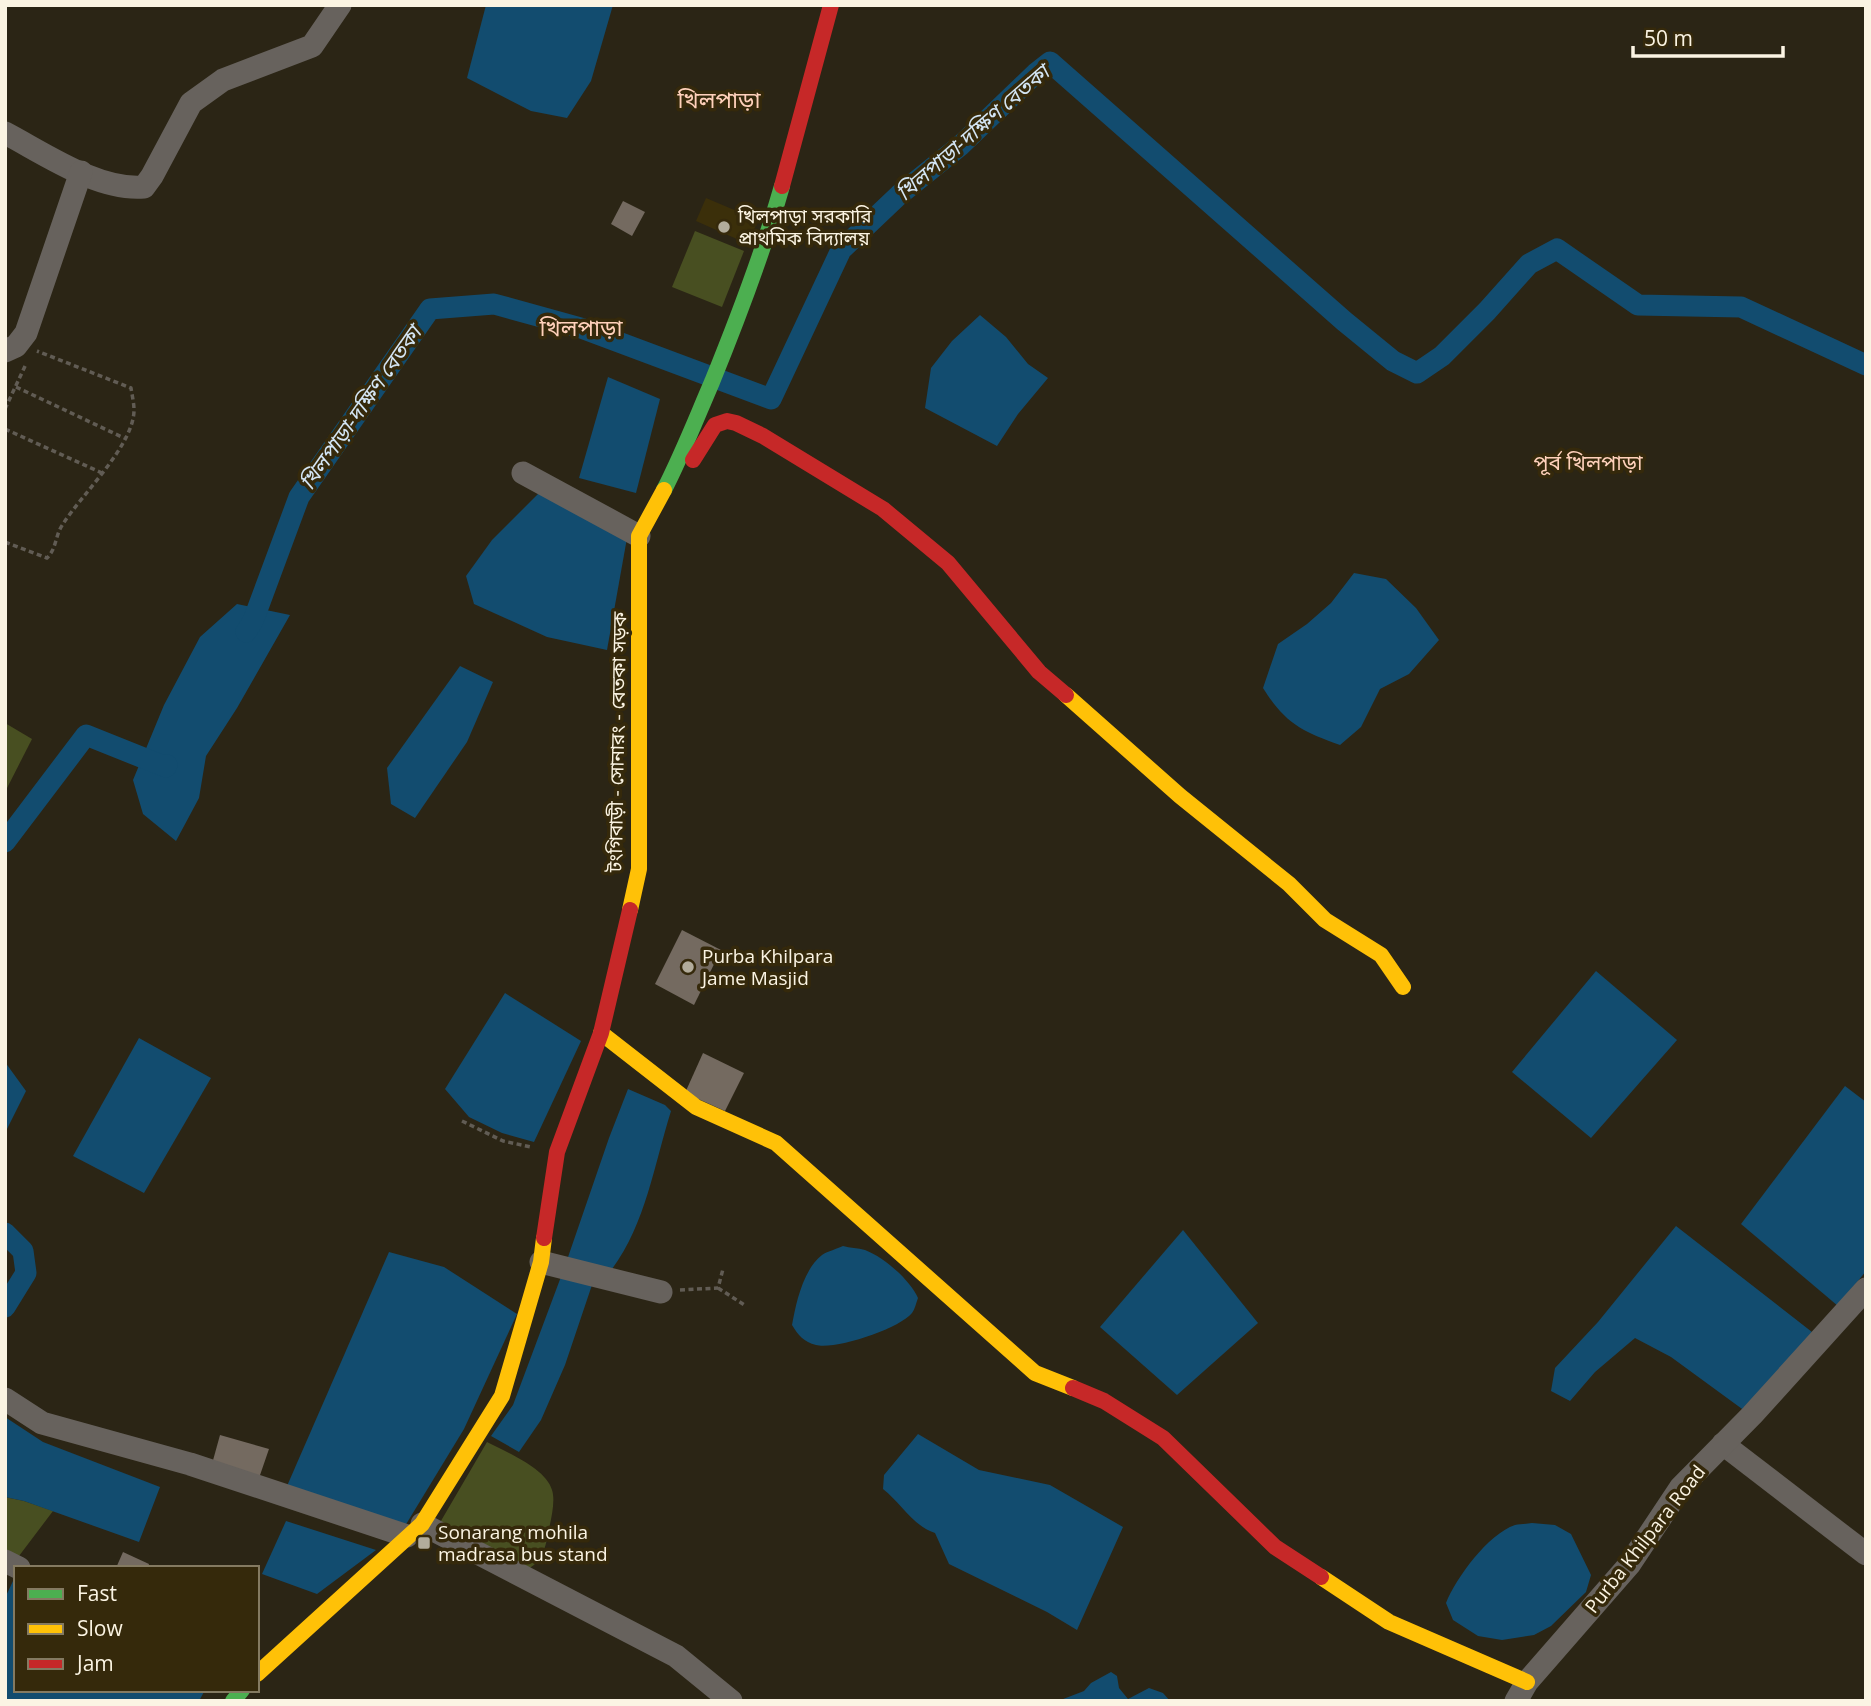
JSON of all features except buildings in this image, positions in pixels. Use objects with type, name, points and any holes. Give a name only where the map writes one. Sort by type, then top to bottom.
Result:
[{"type":"street","points":[[5,133],[103,182],[133,188],[144,187],[191,103],[223,80],[312,46],[340,5]]},
{"type":"street","name":"টংগিবাড়ী - সোনারং - বেতকা সড়ক","points":[[259,1672],[414,1530],[502,1396],[541,1262],[557,1152],[601,1034],[639,869],[639,536],[678,463],[769,232],[831,5]]},
{"type":"street","points":[[20,347],[81,172]]},
{"type":"street","points":[[664,488],[682,475],[715,425],[727,421],[763,436],[883,509],[948,563],[1039,672],[1180,796],[1289,884],[1325,920],[1381,955],[1403,987]]},
{"type":"street","points":[[523,473],[639,536]]},
{"type":"street","points":[[601,1034],[696,1107],[776,1143],[1035,1373],[1104,1401],[1163,1438],[1275,1547],[1389,1622],[1522,1691]]},
{"type":"street","points":[[541,1262],[661,1292]]},
{"type":"street","name":"Purba Khilpara Road","points":[[1522,1691],[1629,1565],[1681,1487],[1866,1289]]},
{"type":"street","points":[[5,1399],[42,1423],[414,1530],[676,1656],[731,1701]]},
{"type":"street","points":[[1723,1444],[1866,1554]]},
{"type":"path","points":[[5,409],[16,387],[20,347],[131,388],[134,410],[132,425],[124,438],[102,473],[59,530],[54,551],[47,558],[5,542]]},
{"type":"path","points":[[16,387],[124,438]]},
{"type":"path","points":[[5,429],[102,473]]},
{"type":"path","points":[[462,1121],[503,1141],[557,1152]]},
{"type":"path","points":[[718,1288],[723,1269]]},
{"type":"path","points":[[661,1292],[718,1288],[747,1306]]},
{"type":"shaded area","points":[[706,198],[758,220],[748,244],[696,221]]},
{"type":"green space","points":[[695,231],[744,251],[722,307],[672,287]]},
{"type":"green space","points":[[5,723],[32,739],[5,792]]},
{"type":"green space","points":[[487,1442],[534,1468],[552,1490],[553,1506],[542,1555],[526,1570],[438,1526]]},
{"type":"green space","points":[[5,1497],[53,1511],[5,1579]]},
{"type":"water","points":[[486,5],[613,5],[591,81],[567,118],[531,111],[467,78]]},
{"type":"water","points":[[980,315],[1006,337],[1028,364],[1048,378],[1018,414],[997,446],[925,408],[931,368],[952,341]]},
{"type":"water","points":[[608,377],[660,399],[636,493],[579,478]]},
{"type":"water","points":[[542,490],[627,538],[607,650],[547,637],[474,604],[466,576],[492,540]]},
{"type":"water","points":[[1354,573],[1386,579],[1416,608],[1439,640],[1409,674],[1380,689],[1361,727],[1340,745],[1295,724],[1279,710],[1263,688],[1278,644],[1331,603]]},
{"type":"water","points":[[237,604],[290,615],[206,756],[199,798],[176,841],[143,814],[133,780],[164,705],[200,637]]},
{"type":"water","points":[[460,666],[493,682],[467,742],[415,818],[391,804],[387,768]]},
{"type":"water","points":[[1596,971],[1677,1040],[1591,1138],[1512,1072]]},
{"type":"water","points":[[505,993],[581,1041],[534,1142],[502,1133],[469,1117],[445,1089]]},
{"type":"water","points":[[139,1038],[211,1078],[144,1193],[73,1156]]},
{"type":"water","points":[[5,1062],[26,1091],[5,1133]]},
{"type":"water","points":[[1845,1086],[1866,1102],[1866,1271],[1838,1306],[1741,1224]]},
{"type":"water","points":[[628,1089],[665,1105],[671,1111],[641,1213],[624,1251],[612,1269],[567,1260],[609,1138]]},
{"type":"water","points":[[1676,1226],[1812,1332],[1749,1414],[1671,1357],[1635,1338],[1595,1372],[1570,1401],[1551,1391],[1555,1368],[1598,1322]]},
{"type":"water","points":[[1183,1230],[1258,1323],[1177,1395],[1100,1327]]},
{"type":"water","points":[[843,1246],[865,1250],[880,1258],[903,1277],[918,1298],[912,1313],[881,1331],[851,1341],[816,1345],[802,1338],[792,1325],[798,1297],[815,1261]]},
{"type":"water","points":[[389,1252],[444,1267],[517,1314],[464,1429],[405,1526],[287,1486]]},
{"type":"water","points":[[562,1274],[593,1282],[565,1365],[541,1420],[519,1452],[491,1436],[513,1405]]},
{"type":"water","points":[[5,1417],[43,1442],[160,1487],[139,1542],[24,1501],[5,1497]]},
{"type":"water","points":[[918,1434],[979,1470],[1050,1485],[1123,1527],[1077,1630],[1047,1612],[949,1564],[935,1533],[914,1520],[883,1489],[884,1475]]},
{"type":"water","points":[[286,1521],[376,1550],[317,1594],[262,1574]]},
{"type":"water","points":[[1515,1525],[1555,1525],[1571,1534],[1591,1575],[1586,1592],[1551,1626],[1534,1635],[1502,1640],[1478,1636],[1453,1620],[1446,1603],[1465,1570],[1494,1537]]},
{"type":"water","points":[[14,1581],[14,1692],[204,1692],[199,1701],[5,1701],[5,1598]]},
{"type":"water","points":[[1111,1672],[1117,1676],[1119,1688],[1128,1699],[1149,1688],[1163,1693],[1170,1701],[1058,1701],[1084,1691],[1091,1683]]},
{"type":"waterway","name":"খিলপাড়া-দক্ষিণ বেতকা","points":[[246,632],[253,621],[299,497],[430,309],[494,304],[581,328],[771,399],[841,250],[899,195],[961,145],[1050,62],[1344,321],[1393,361],[1417,373],[1442,356],[1529,264],[1557,249],[1638,305],[1741,307],[1866,365]]},
{"type":"waterway","name":"খিলপাড়া-দক্ষিণ বেতকা","points":[[5,842],[86,735],[166,767],[167,765]]},
{"type":"waterway","points":[[5,1233],[23,1251],[26,1273],[5,1307]]},
{"type":"traffic: fast","points":[[664,490],[731,334],[782,186]]},
{"type":"traffic: fast","points":[[233,1701],[240,1692]]},
{"type":"traffic: slow","points":[[630,910],[639,869],[639,536],[664,490]]},
{"type":"traffic: slow","points":[[1066,695],[1180,796],[1289,884],[1325,920],[1381,955],[1403,987]]},
{"type":"traffic: slow","points":[[601,1033],[696,1107],[776,1143],[1035,1373],[1073,1388]]},
{"type":"traffic: slow","points":[[259,1672],[422,1524],[502,1396],[541,1262],[544,1238]]},
{"type":"traffic: slow","points":[[1321,1577],[1389,1622],[1527,1682]]},
{"type":"traffic: jam","points":[[782,186],[831,5]]},
{"type":"traffic: jam","points":[[693,460],[715,425],[727,421],[736,423],[763,436],[883,509],[948,563],[1039,672],[1066,695]]},
{"type":"traffic: jam","points":[[544,1238],[557,1152],[601,1033],[630,910]]},
{"type":"traffic: jam","points":[[1073,1388],[1104,1401],[1163,1438],[1275,1547],[1321,1577]]},
{"type":"place","name":"খিলপাড়া সরকারি প্রাথমিক বিদ্যালয়","points":[[724,227]]},
{"type":"place","name":"Purba Khilpara Jame Masjid","points":[[688,967]]},
{"type":"place","name":"Sonarang mohila madrasa bus stand","points":[[424,1543]]},
{"type":"district","name":"খিলপাড়া","points":[[719,100]]},
{"type":"district","name":"খিলপাড়া","points":[[581,328]]},
{"type":"district","name":"পূর্ব খিলপাড়া","points":[[1588,463]]}]
